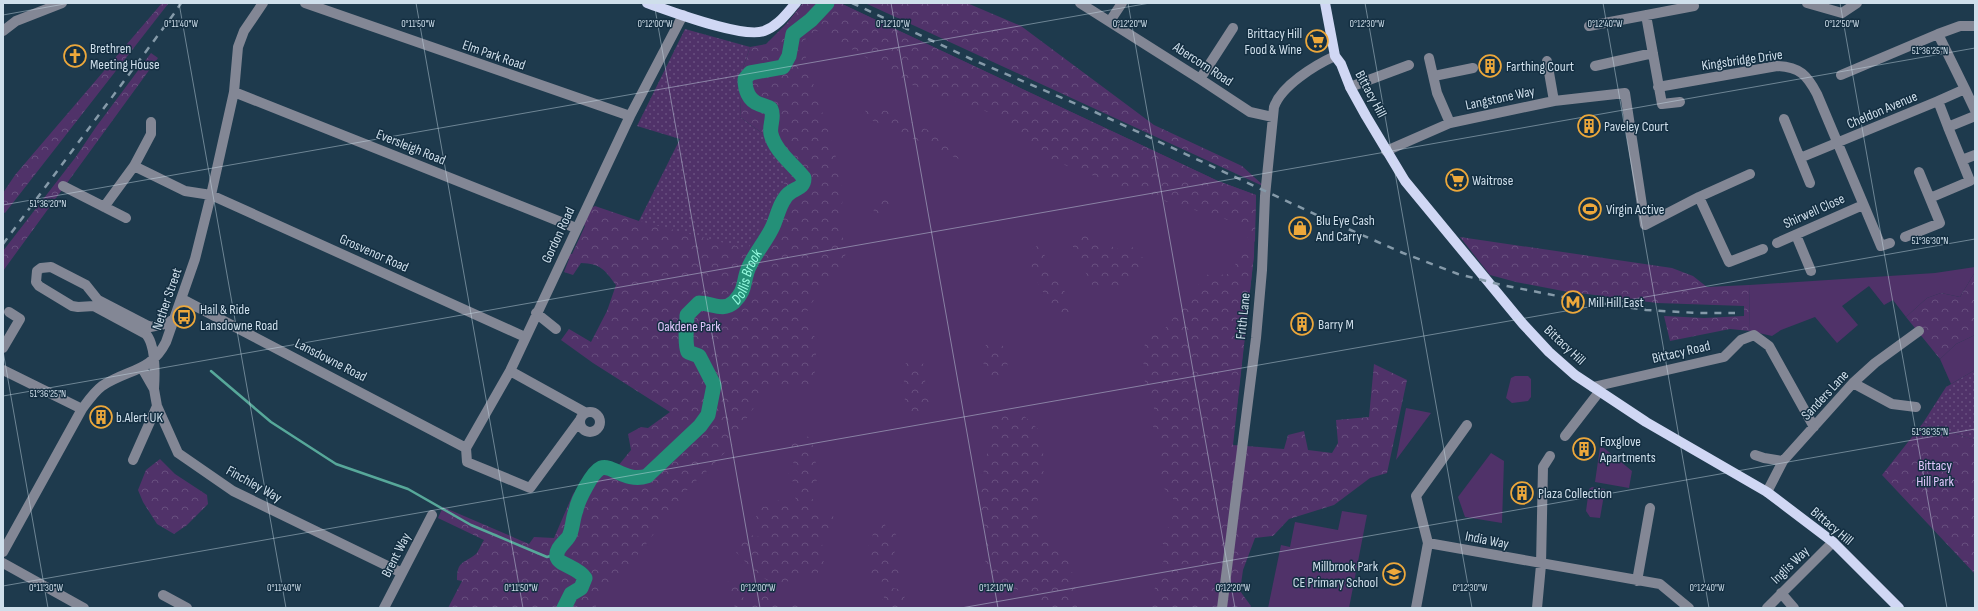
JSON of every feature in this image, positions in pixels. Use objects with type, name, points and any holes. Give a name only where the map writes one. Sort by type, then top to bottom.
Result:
[{"type":"main road","points":[[647,3],[736,30],[758,32],[779,22],[796,3]]},
{"type":"main road","name":"Bittacy Hill","points":[[1325,3],[1335,56],[1386,151],[1405,181],[1523,324],[1558,360],[1596,389],[1646,422],[1767,492],[1833,542],[1899,608]]},
{"type":"street","points":[[3,31],[16,21],[62,3]]},
{"type":"street","name":"Nether Street","points":[[3,552],[82,409],[93,394],[102,386],[142,368],[153,361],[161,353],[182,299],[195,259],[212,195],[234,92],[238,47],[244,31],[263,3]]},
{"type":"street","name":"Elm Park Road","points":[[305,3],[630,116]]},
{"type":"street","name":"Abercorn Road","points":[[1080,3],[1200,78],[1250,112],[1272,117]]},
{"type":"street","points":[[1110,21],[1122,3]]},
{"type":"street","points":[[1807,3],[1842,13],[1857,3]]},
{"type":"street","points":[[1589,26],[1694,6]]},
{"type":"street","name":"Gordon Road","points":[[466,448],[510,370],[630,116],[683,15]]},
{"type":"street","points":[[1646,15],[1662,104],[1680,102]]},
{"type":"street","points":[[1841,75],[1938,34],[1960,26],[1975,26]]},
{"type":"street","points":[[1200,78],[1233,28]]},
{"type":"street","points":[[1938,34],[1975,110]]},
{"type":"street","points":[[1594,66],[1653,53]]},
{"type":"street","name":"Frith Lane","points":[[1222,608],[1256,338],[1262,270],[1265,196],[1272,117],[1278,97],[1286,88],[1326,60],[1335,56]]},
{"type":"street","points":[[1429,58],[1437,93],[1450,123]]},
{"type":"street","points":[[1547,61],[1554,101]]},
{"type":"street","points":[[1350,86],[1409,65]]},
{"type":"street","name":"Kingsbridge Drive","points":[[1658,87],[1777,66],[1791,67],[1803,73],[1811,83],[1881,246],[1890,243]]},
{"type":"street","points":[[1434,76],[1473,68]]},
{"type":"street","name":"Cheldon Avenue","points":[[1800,158],[1938,102],[1965,89]]},
{"type":"street","name":"Eversleigh Road","points":[[234,92],[576,228]]},
{"type":"street","name":"Langstone Way","points":[[1386,151],[1450,123],[1554,101],[1625,93],[1645,225],[1699,197]]},
{"type":"street","points":[[1930,198],[1970,181],[1938,102]]},
{"type":"street","points":[[1948,127],[1975,116]]},
{"type":"street","points":[[1784,119],[1810,184]]},
{"type":"street","points":[[104,207],[134,166],[151,134],[151,122]]},
{"type":"street","points":[[1962,160],[1975,154]]},
{"type":"street","name":"Grosvenor Road","points":[[134,166],[185,191],[200,192],[212,195],[525,337]]},
{"type":"street","points":[[1905,237],[1940,223],[1919,172]]},
{"type":"street","points":[[1750,174],[1699,197],[1729,262],[1763,249]]},
{"type":"street","points":[[63,186],[126,218]]},
{"type":"street","name":"Shirwell Close","points":[[1777,243],[1863,205]]},
{"type":"street","points":[[1796,235],[1811,271]]},
{"type":"street","points":[[154,389],[156,373],[151,343],[146,334],[94,306],[72,306],[39,286],[36,282],[37,271],[41,268],[51,267],[86,285],[98,300],[150,327],[165,324],[174,319]]},
{"type":"street","name":"Lansdowne Road","points":[[182,299],[466,448]]},
{"type":"street","points":[[3,348],[20,319],[9,312]]},
{"type":"street","points":[[536,313],[556,329]]},
{"type":"street","name":"Sanders Lane","points":[[1767,492],[1783,461],[1853,383],[1875,363],[1919,332]]},
{"type":"street","name":"Bittacy Road","points":[[1596,389],[1724,356],[1741,340],[1754,335],[1769,346],[1814,427]]},
{"type":"street","name":"Finchley Way","points":[[142,368],[154,389],[157,406],[178,453],[233,491],[402,573]]},
{"type":"street","points":[[3,370],[82,409]]},
{"type":"street","points":[[466,448],[467,462],[530,488],[583,416],[510,370]]},
{"type":"street","points":[[1853,383],[1892,404],[1916,407]]},
{"type":"street","points":[[1565,436],[1596,389]]},
{"type":"street","points":[[133,460],[157,406]]},
{"type":"street","points":[[1416,608],[1428,543],[1416,496],[1467,425]]},
{"type":"street","points":[[1755,455],[1783,461]]},
{"type":"street","points":[[1537,608],[1543,467],[1550,456]]},
{"type":"street","points":[[1637,581],[1650,508]]},
{"type":"street","name":"Brent Way","points":[[384,608],[432,514]]},
{"type":"street","name":"Inglis Way","points":[[1767,608],[1833,542]]},
{"type":"street","name":"India Way","points":[[1428,543],[1660,584],[1689,608]]},
{"type":"street","points":[[3,563],[84,608]]},
{"type":"street","points":[[1781,593],[1794,608]]},
{"type":"street","points":[[163,595],[187,608]]},
{"type":"green space","points":[[162,3],[168,4],[5,213],[3,212],[3,193],[15,175]]},
{"type":"green space","points":[[803,3],[840,3],[1218,181],[1256,195],[1254,255],[1214,608],[589,608],[801,214],[788,22]]},
{"type":"green space","name":"Oakdene Park","points":[[803,3],[840,3],[1218,181],[1256,195],[1255,241],[1252,244],[1238,223],[1151,197],[1046,158],[1003,117],[919,89],[857,52],[817,31],[802,42],[835,153],[843,195],[840,224],[846,253],[837,279],[823,284],[805,315],[816,340],[816,366],[812,386],[807,388],[784,386],[766,390],[746,419],[734,443],[702,476],[692,484],[623,574],[606,591],[595,608],[448,608],[462,581],[457,580],[458,569],[464,562],[476,554],[484,540],[438,518],[443,507],[529,544],[534,537],[554,538],[573,494],[597,463],[618,466],[631,450],[628,434],[641,427],[648,428],[670,412],[593,363],[561,340],[569,329],[591,342],[607,311],[616,285],[605,271],[598,266],[581,263],[573,275],[564,272],[569,259],[565,258],[567,254],[572,254],[585,226],[584,225],[591,208],[595,206],[639,221],[762,133],[740,117],[743,68],[750,47],[766,44],[788,22]]},
{"type":"green space","points":[[865,3],[967,3],[1021,26],[1154,125],[1242,166],[1265,187]]},
{"type":"green space","points":[[685,29],[750,47],[743,68],[740,117],[762,133],[788,176],[748,249],[639,221],[680,139],[637,126]]},
{"type":"green space","points":[[151,53],[158,58],[3,271],[3,251],[75,158]]},
{"type":"green space","points":[[864,104],[893,113],[932,132],[961,160],[867,118]]},
{"type":"green space","points":[[882,195],[890,196],[894,207],[887,216],[877,215],[869,204]]},
{"type":"green space","points":[[1073,233],[1086,236],[1118,249],[1136,247],[1149,268],[1119,287],[1094,289],[1073,247]]},
{"type":"green space","points":[[1460,237],[1672,268],[1693,276],[1707,287],[1749,285],[1750,331],[1730,329],[1670,341],[1664,316],[1704,318],[1744,316],[1744,306],[1657,303],[1563,291],[1516,282],[1490,275]]},
{"type":"green space","points":[[1040,244],[1047,261],[1061,283],[1075,316],[1064,318],[1045,295],[1033,272],[1028,252]]},
{"type":"green space","points":[[1250,248],[1254,255],[1233,445],[1284,449],[1288,435],[1304,431],[1308,450],[1332,453],[1338,443],[1336,420],[1369,417],[1374,364],[1407,380],[1387,473],[1370,478],[1334,505],[1289,519],[1273,536],[1255,538],[1243,570],[1240,591],[1251,606],[1250,608],[1145,608],[1162,574],[1162,565],[1166,555],[1162,541],[1174,514],[1173,498],[1161,485],[1161,450],[1153,431],[1154,408],[1145,383],[1143,356],[1146,337],[1163,331],[1196,290],[1204,274],[1213,276],[1234,273],[1236,261]]},
{"type":"green space","points":[[1975,267],[1975,272],[1960,297],[1941,293],[1927,298],[1906,317],[1893,300],[1884,305],[1869,286],[1842,306],[1858,325],[1837,343],[1815,317],[1781,330],[1772,336],[1750,331],[1749,285],[1935,273]]},
{"type":"green space","points":[[1975,272],[1975,335],[1956,344],[1940,359],[1906,317],[1927,298],[1941,293],[1960,297]]},
{"type":"green space","points":[[1975,335],[1975,370],[1951,384],[1940,359],[1956,344]]},
{"type":"green space","points":[[998,341],[1007,353],[1008,361],[1005,376],[993,379],[985,372],[983,360],[986,344]]},
{"type":"green space","points":[[909,362],[925,364],[926,377],[924,387],[930,394],[931,407],[923,416],[914,417],[904,409],[906,385],[902,378],[903,365]]},
{"type":"green space","points":[[1975,370],[1975,440],[1923,423],[1946,387]]},
{"type":"green space","points":[[1515,376],[1528,376],[1531,379],[1531,397],[1528,401],[1512,403],[1506,398],[1511,378]]},
{"type":"green space","points":[[1406,408],[1431,413],[1396,460]]},
{"type":"green space","points":[[1019,411],[1038,429],[1042,446],[1045,466],[1038,491],[1037,516],[1041,536],[1056,541],[1066,553],[1076,592],[1077,608],[1042,608],[1034,594],[1007,587],[985,567],[987,537],[978,501],[994,417]]},
{"type":"green space","name":"Bittacy Hill Park","points":[[1923,423],[1975,440],[1975,574],[1882,475]]},
{"type":"green space","points":[[801,430],[800,438],[803,442],[809,435],[812,436],[814,458],[818,468],[816,486],[809,495],[814,501],[816,510],[831,513],[836,521],[827,536],[820,539],[824,558],[822,566],[817,574],[792,581],[772,582],[758,574],[736,552],[742,534],[747,532],[755,537],[764,536],[757,527],[756,514],[760,508],[773,504],[779,500],[791,502],[796,499],[791,490],[794,484],[788,472],[793,468],[794,453],[790,446],[794,432]]},
{"type":"green space","points":[[1600,447],[1604,448],[1632,471],[1629,488],[1595,482]]},
{"type":"green space","points":[[1491,453],[1504,461],[1502,523],[1465,517],[1458,497]]},
{"type":"green space","points":[[160,459],[175,474],[207,495],[208,504],[187,525],[174,534],[157,524],[143,502],[138,490],[146,470]]},
{"type":"green space","points":[[1592,487],[1605,489],[1600,518],[1590,517],[1586,511],[1589,489]]},
{"type":"green space","points":[[1342,511],[1367,515],[1349,608],[1268,608],[1281,545],[1290,547],[1295,522],[1338,530]]},
{"type":"green space","points":[[879,519],[885,524],[886,529],[896,534],[898,542],[895,552],[889,561],[900,568],[899,579],[889,582],[871,581],[869,575],[875,567],[868,552],[870,542],[873,538],[871,523]]},
{"type":"green space","points":[[734,581],[741,589],[744,600],[755,603],[761,592],[778,594],[784,606],[794,600],[806,605],[808,608],[735,608],[732,598],[725,593],[727,582]]},
{"type":"green space","points":[[891,588],[898,589],[905,594],[904,600],[901,602],[901,608],[880,608],[880,603],[884,598],[883,592]]},
{"type":"waterway","name":"Dollis Brook","points":[[564,608],[571,594],[581,588],[585,578],[578,571],[558,560],[557,553],[569,537],[579,500],[594,475],[601,468],[605,467],[632,477],[639,478],[647,476],[700,426],[708,415],[714,385],[699,356],[688,352],[686,339],[687,315],[699,303],[722,307],[730,305],[738,298],[743,288],[749,266],[770,232],[783,201],[790,192],[802,185],[804,178],[776,146],[771,134],[771,109],[752,100],[747,90],[745,79],[750,73],[783,67],[789,56],[793,34],[811,20],[827,3]]},
{"type":"waterway","points":[[211,371],[271,422],[336,464],[408,489],[471,525],[547,557],[557,554]]},
{"type":"railway","points":[[3,244],[181,3]]},
{"type":"railway","points":[[852,3],[971,59],[1095,112],[1321,217],[1403,253],[1458,274],[1502,285],[1573,299],[1646,310],[1697,313],[1735,313]]},
{"type":"place","name":"Brittacy Hill Food & Wine","points":[[1317,41]]},
{"type":"place","name":"Brethren Meeting House","points":[[75,56]]},
{"type":"place","name":"Farthing Court","points":[[1490,66]]},
{"type":"place","name":"Paveley Court","points":[[1589,126]]},
{"type":"place","name":"Waitrose","points":[[1457,180]]},
{"type":"place","name":"Virgin Active","points":[[1590,209]]},
{"type":"place","name":"Blu Eye Cash And Carry","points":[[1300,228]]},
{"type":"place","name":"Mill Hill East","points":[[1573,302]]},
{"type":"place","name":"Hail & Ride Lansdowne Road","points":[[184,317]]},
{"type":"place","name":"Barry M","points":[[1302,324]]},
{"type":"place","name":"b.Alert UK","points":[[101,417]]},
{"type":"place","name":"Foxglove Apartments","points":[[1584,449]]},
{"type":"place","name":"Plaza Collection","points":[[1522,493]]},
{"type":"place","name":"Millbrook Park CE Primary School","points":[[1394,574]]}]
